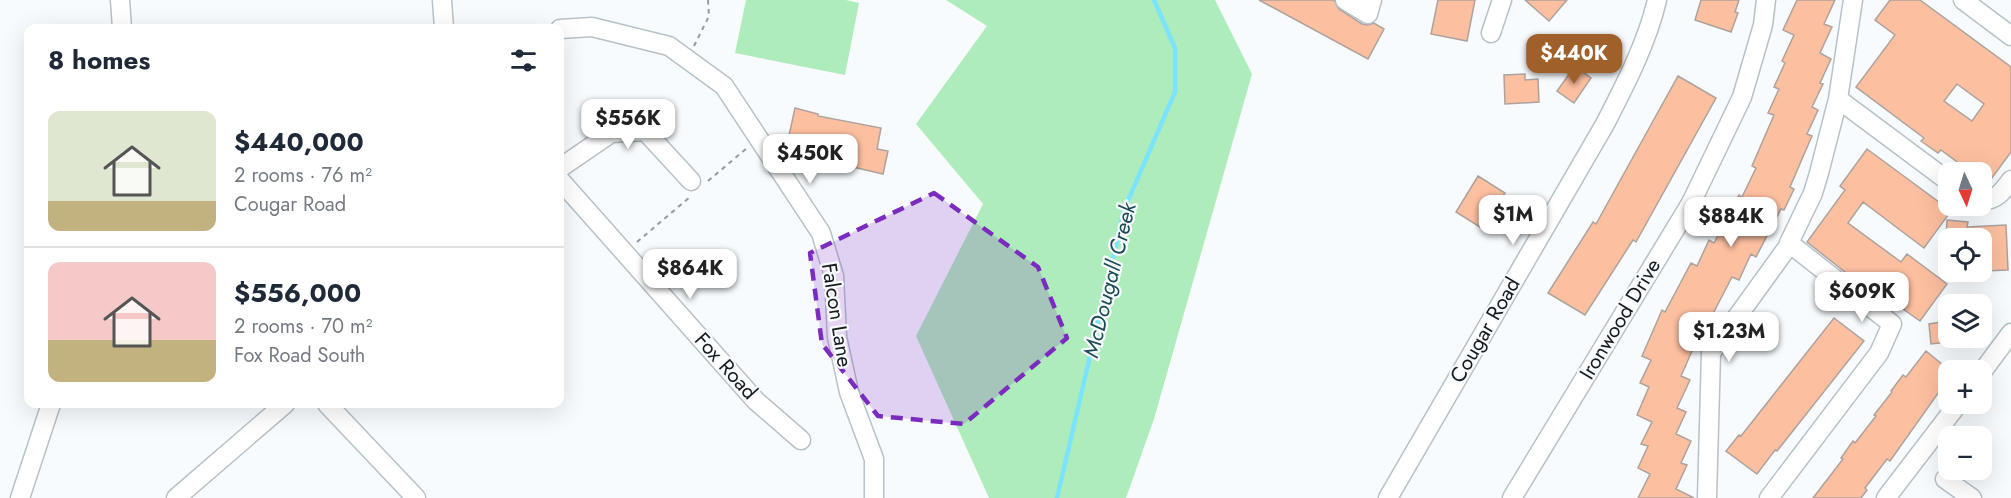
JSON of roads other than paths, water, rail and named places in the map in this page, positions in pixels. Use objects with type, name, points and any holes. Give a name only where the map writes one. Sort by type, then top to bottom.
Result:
[{"type":"street","points":[[120,0],[122,24]]},
{"type":"street","points":[[442,0],[444,24]]},
{"type":"street","points":[[1345,0],[1368,14],[1372,0]]},
{"type":"street","points":[[1491,33],[1502,0]]},
{"type":"street","name":"Cougar Road","points":[[1388,498],[1605,124],[1629,77],[1657,0]]},
{"type":"street","name":"Ironwood Drive","points":[[1512,498],[1691,203],[1742,97],[1763,25],[1766,0]]},
{"type":"street","points":[[1769,498],[1879,352],[1892,324],[1789,243],[1813,193],[1819,173],[1838,99],[1853,0]]},
{"type":"street","points":[[1963,0],[2011,36]]},
{"type":"street","name":"Falcon Lane","points":[[564,29],[592,27],[669,46],[724,86],[821,233],[834,276],[837,337],[849,392],[873,459],[874,498]]},
{"type":"street","points":[[1838,99],[1938,174]]},
{"type":"street","points":[[564,165],[611,133],[645,131],[691,181]]},
{"type":"street","points":[[1992,198],[1999,195],[2011,180]]},
{"type":"street","name":"Fox Road","points":[[564,185],[756,401],[801,440]]},
{"type":"street","points":[[1707,498],[1711,353],[1789,246]]},
{"type":"street","points":[[1991,360],[2011,333]]},
{"type":"street","points":[[20,498],[50,408]]},
{"type":"street","points":[[176,498],[280,408]]},
{"type":"street","points":[[331,408],[416,498]]},
{"type":"street","points":[[1886,498],[1950,414]]},
{"type":"street","points":[[1947,480],[1972,498]]},
{"type":"waterway","name":"McDougall Creek","points":[[1057,498],[1124,210],[1175,92],[1175,48],[1154,0]]}]
